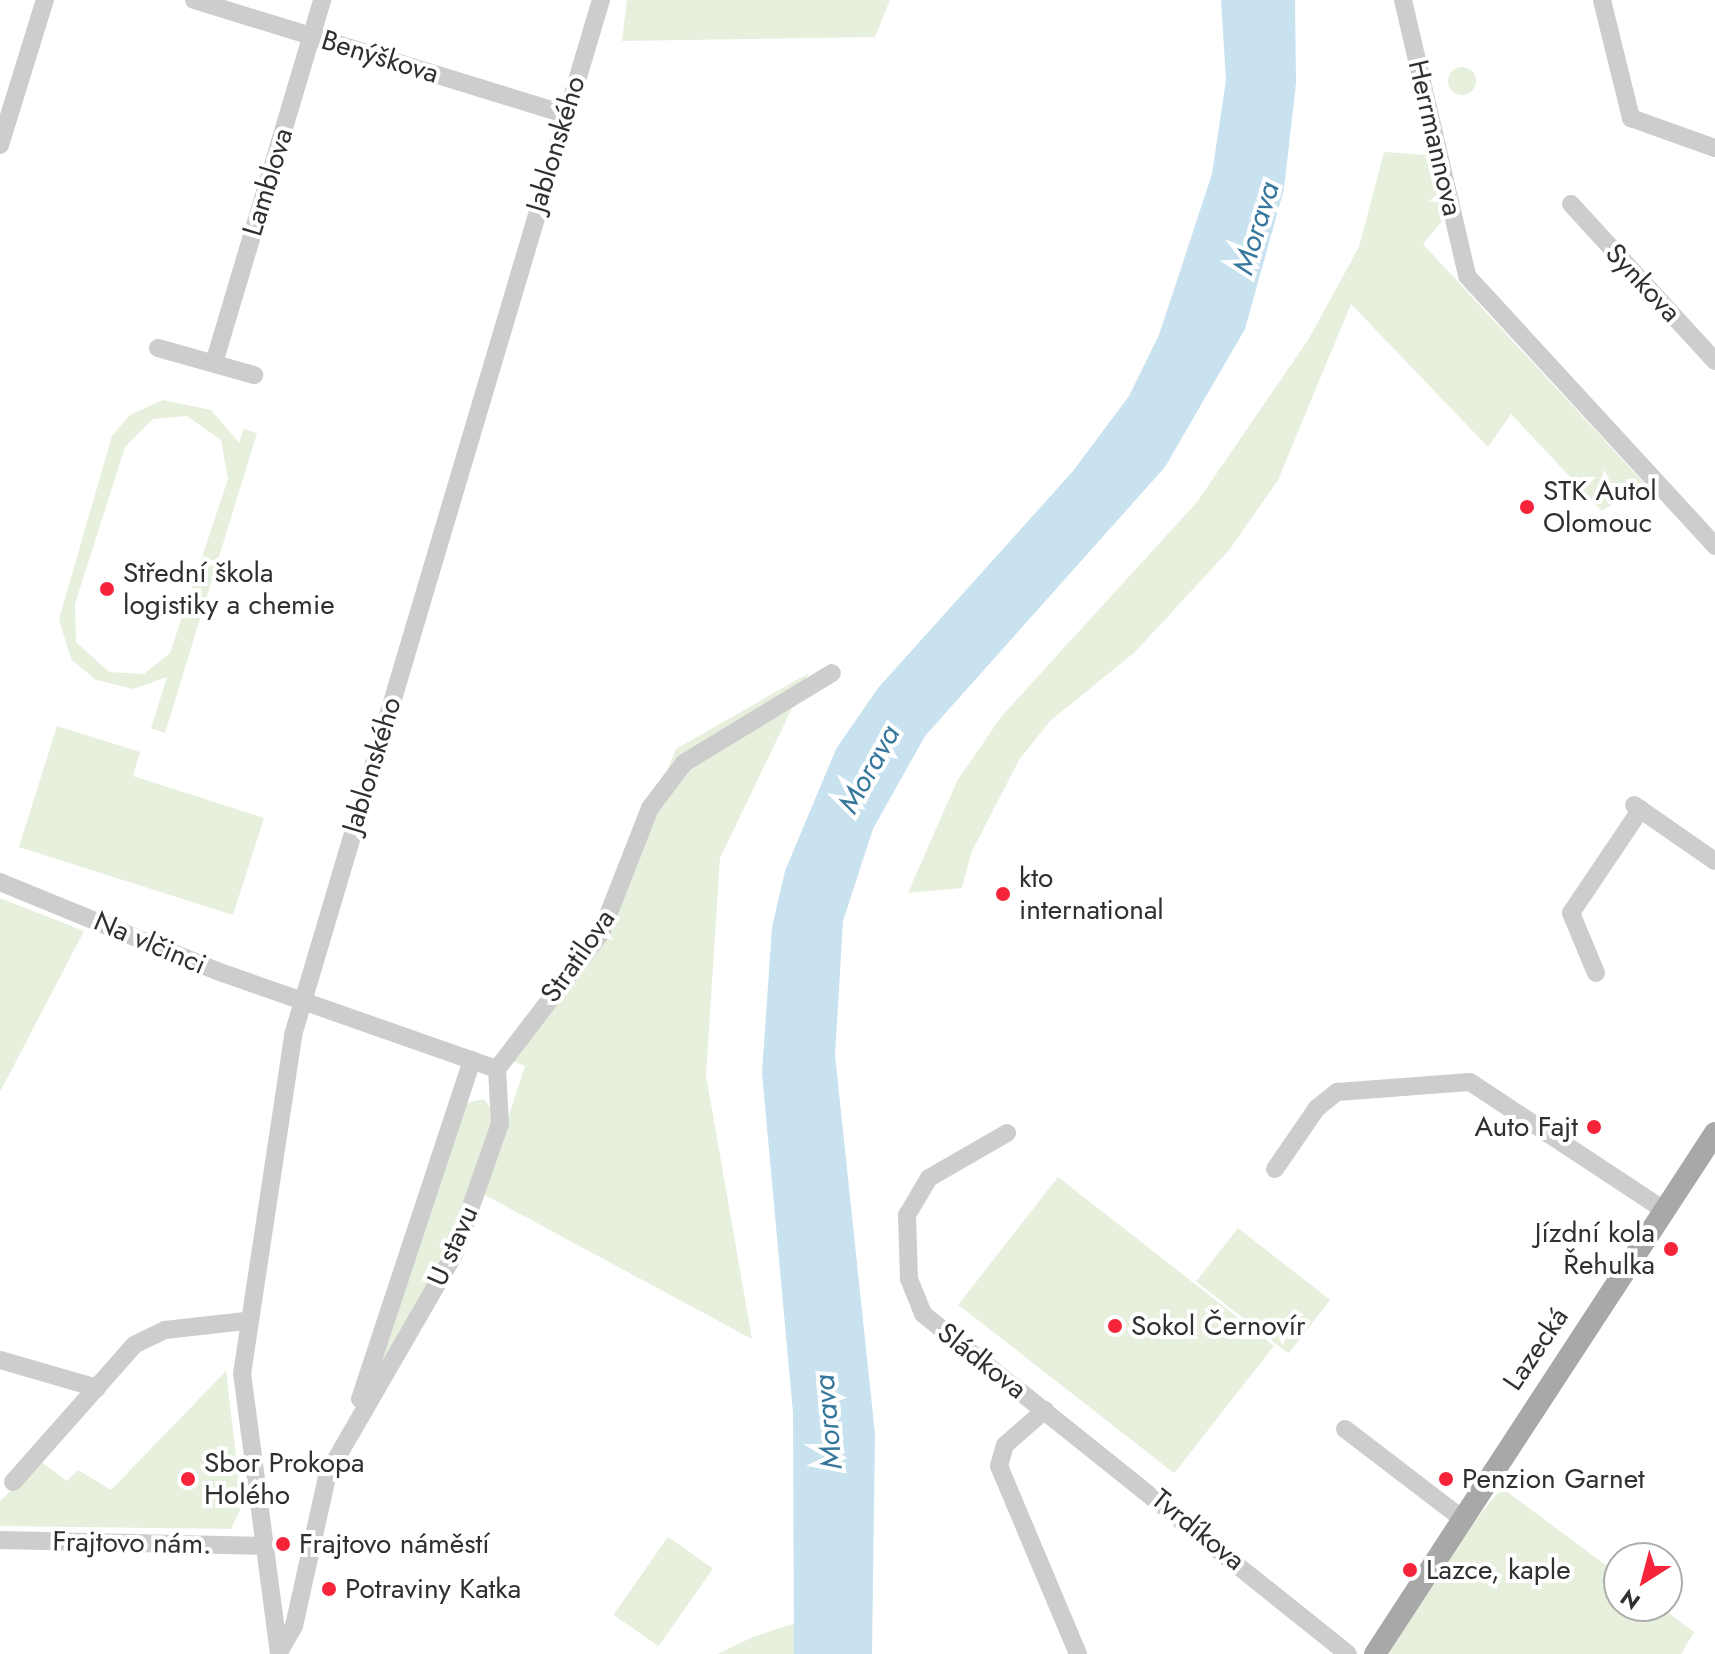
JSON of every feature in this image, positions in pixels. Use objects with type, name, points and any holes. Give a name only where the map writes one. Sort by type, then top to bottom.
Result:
[{"type":"main road","name":"Lazecká","points":[[1375,1654],[1460,1517],[1715,1133]]},
{"type":"street","points":[[0,145],[45,0]]},
{"type":"street","name":"Benýškova","points":[[194,0],[565,114]]},
{"type":"street","name":"Lamblova","points":[[214,363],[322,0]]},
{"type":"street","name":"Jablonského","points":[[279,1653],[243,1405],[245,1321],[300,1002],[601,0]]},
{"type":"street","name":"Herrmannova","points":[[1403,0],[1467,276],[1715,546]]},
{"type":"street","points":[[1602,0],[1631,118],[1715,148]]},
{"type":"street","name":"Synkova","points":[[1571,204],[1715,361]]},
{"type":"street","points":[[158,348],[254,375]]},
{"type":"street","name":"Stratilova","points":[[497,1069],[601,933],[650,808],[684,763],[832,673]]},
{"type":"street","points":[[1596,973],[1571,913],[1637,807],[1715,861]]},
{"type":"street","name":"Na vlčinci","points":[[0,882],[300,1002]]},
{"type":"street","points":[[300,1002],[497,1069]]},
{"type":"street","name":"U stavu","points":[[360,1408],[365,1373],[472,1060]]},
{"type":"street","name":"U stavu","points":[[279,1653],[294,1626],[315,1508],[360,1408],[449,1267],[500,1124],[497,1069]]},
{"type":"street","points":[[1275,1169],[1317,1108],[1337,1092],[1470,1082],[1664,1210]]},
{"type":"street","name":"Sládkova","points":[[1007,1133],[946,1165],[919,1190],[903,1231],[909,1279],[923,1314],[1045,1410],[1005,1445],[999,1466],[1078,1654]]},
{"type":"street","points":[[13,1482],[148,1336],[245,1321]]},
{"type":"street","points":[[0,1360],[97,1388]]},
{"type":"street","name":"Tvrdíkova","points":[[1045,1410],[1348,1654]]},
{"type":"street","points":[[1345,1429],[1460,1517]]},
{"type":"street","name":"Frajtovo nám.","points":[[0,1540],[263,1546]]},
{"type":"green space","points":[[627,0],[890,0],[875,37],[622,41]]},
{"type":"green space","points":[[1462,67],[1472,71],[1476,81],[1472,91],[1462,95],[1452,91],[1448,81],[1452,71]]},
{"type":"green space","points":[[1384,152],[1427,155],[1443,220],[1423,244],[1644,483],[1602,511],[1511,414],[1488,447],[1351,304],[1278,480],[1230,549],[1135,652],[1050,721],[1019,760],[971,853],[962,888],[908,893],[957,781],[1001,717],[1197,502],[1308,340],[1359,247]]},
{"type":"green space","points":[[163,400],[211,410],[239,443],[244,429],[257,433],[165,733],[151,728],[167,677],[133,689],[96,680],[71,659],[59,619],[112,436],[130,415]],"holes":[[[187,416],[221,440],[228,479],[170,653],[144,674],[109,672],[76,642],[75,604],[125,447],[153,419]]]},
{"type":"green space","points":[[809,673],[720,858],[706,1075],[752,1339],[483,1194],[525,1066],[512,1061],[604,928],[676,749]]},
{"type":"green space","points":[[57,726],[140,752],[133,776],[264,818],[233,915],[19,847]]},
{"type":"green space","points":[[0,898],[84,931],[0,1092]]},
{"type":"green space","points":[[484,1099],[495,1115],[443,1266],[381,1363],[466,1103]]},
{"type":"green space","name":"Sokol Černovír","points":[[1058,1177],[1274,1346],[1174,1473],[958,1305]]},
{"type":"green space","points":[[1238,1228],[1330,1300],[1288,1354],[1196,1282]]},
{"type":"green space","points":[[226,1371],[242,1506],[231,1529],[0,1526],[0,1501],[40,1461],[67,1481],[78,1470],[111,1490]]},
{"type":"green space","points":[[1502,1488],[1603,1563],[1603,1622],[1681,1622],[1694,1632],[1681,1654],[1389,1654],[1447,1555]]},
{"type":"green space","points":[[668,1537],[713,1569],[659,1646],[614,1615]]},
{"type":"green space","points":[[796,1623],[794,1654],[717,1654],[753,1637]]},
{"type":"water","name":"Morava","points":[[1221,0],[1295,0],[1296,83],[1284,189],[1245,329],[1165,467],[925,736],[873,829],[843,921],[835,1055],[875,1434],[872,1654],[794,1654],[793,1413],[762,1073],[772,927],[785,871],[836,749],[878,688],[1073,471],[1129,396],[1159,335],[1212,174],[1226,80]]},
{"type":"place","name":"STK Autol Olomouc","points":[[1527,507]]},
{"type":"place","name":"Střední škola logistiky a chemie","points":[[107,589]]},
{"type":"place","name":"kto international","points":[[1003,894]]},
{"type":"place","name":"Auto Fajt","points":[[1594,1127]]},
{"type":"place","name":"Jízdní kola Řehulka","points":[[1671,1249]]},
{"type":"place","name":"Sokol Černovír","points":[[1115,1326]]},
{"type":"place","name":"Sbor Prokopa Holého","points":[[188,1479]]},
{"type":"place","name":"Penzion Garnet","points":[[1446,1479]]},
{"type":"place","name":"Frajtovo náměstí","points":[[283,1544]]},
{"type":"place","name":"Lazce, kaple","points":[[1410,1570]]},
{"type":"place","name":"Potraviny Katka","points":[[329,1589]]}]
